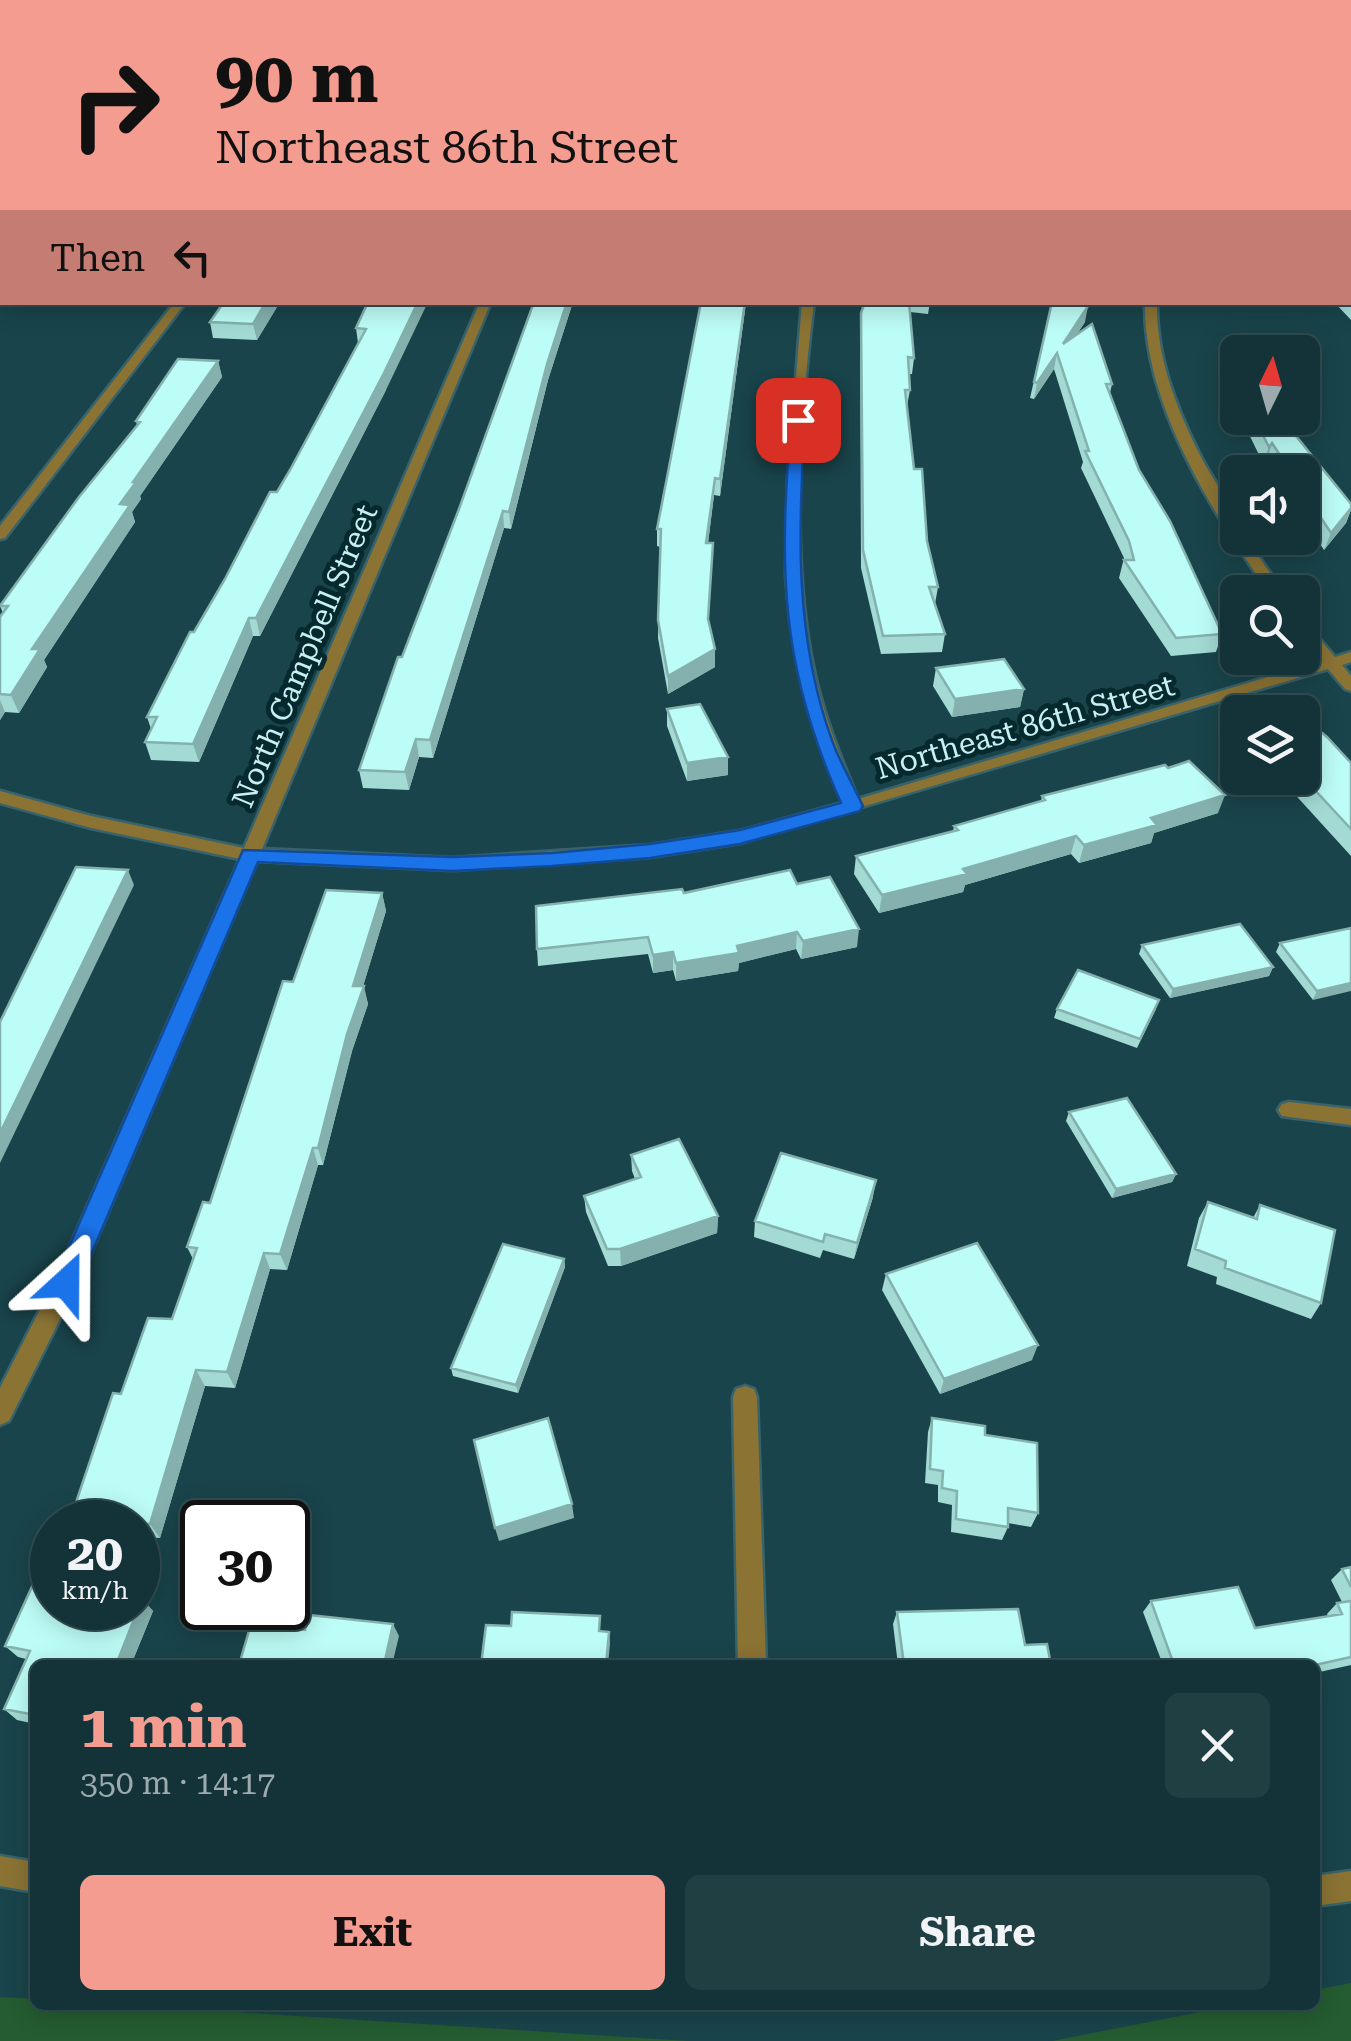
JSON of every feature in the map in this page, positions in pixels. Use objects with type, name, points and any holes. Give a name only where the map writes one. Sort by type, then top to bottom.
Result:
[{"type":"street","points":[[0,535],[179,305]]},
{"type":"street","name":"North Campbell Street","points":[[0,1413],[66,1283],[485,305]]},
{"type":"street","points":[[808,305],[791,519],[792,581],[808,692],[823,742],[853,806]]},
{"type":"street","points":[[1150,305],[1154,352],[1183,434],[1230,527],[1264,575]]},
{"type":"street","points":[[1320,650],[1351,686]]},
{"type":"street","name":"Northeast 86th Street","points":[[0,797],[91,822],[250,855],[453,864],[572,858],[740,837],[1351,657]]},
{"type":"street","points":[[1288,1110],[1351,1118]]},
{"type":"street","points":[[745,1397],[752,1660]]},
{"type":"street","points":[[0,1871],[30,1877]]},
{"type":"street","points":[[1320,1890],[1351,1886]]},
{"type":"green space","points":[[1351,1983],[1351,2041],[1052,2041],[1210,2010],[1320,2010],[1320,1989]]},
{"type":"green space","points":[[0,1997],[30,1999],[30,2010],[202,2010],[689,2041],[0,2041]]},
{"type":"building","points":[[222,305],[264,305],[253,324],[210,322]]},
{"type":"building","points":[[367,305],[417,305],[256,618],[249,618],[193,744],[145,742],[157,717],[147,717],[190,632],[194,632],[225,579],[270,492],[277,492],[290,470],[366,329],[356,328]]},
{"type":"building","points":[[533,305],[566,305],[509,512],[503,511],[430,740],[416,739],[405,772],[359,770],[398,657],[402,657]]},
{"type":"building","points":[[700,305],[745,305],[720,479],[715,478],[706,543],[713,543],[708,619],[715,649],[668,676],[658,620],[661,529],[657,529]]},
{"type":"building","points":[[864,305],[909,305],[914,358],[908,357],[910,390],[905,390],[914,469],[922,469],[927,541],[938,587],[929,587],[945,634],[883,636],[863,550]]},
{"type":"building","points":[[1051,305],[1088,305],[1063,344],[1092,324],[1112,384],[1106,384],[1139,470],[1170,521],[1220,634],[1176,638],[1124,560],[1134,560],[1129,541],[1085,451],[1089,451],[1057,353],[1034,382]]},
{"type":"building","points":[[178,359],[218,361],[133,482],[120,504],[130,505],[32,649],[40,649],[11,695],[0,694],[0,617],[8,606],[0,606],[79,497],[140,422],[136,421]]},
{"type":"building","points":[[1263,435],[1295,435],[1311,455],[1280,455],[1272,443],[1269,447]]},
{"type":"building","points":[[1320,466],[1351,504],[1331,533],[1320,516]]},
{"type":"building","points":[[1004,659],[1024,689],[955,699],[936,668]]},
{"type":"building","points":[[700,704],[728,757],[687,763],[667,709]]},
{"type":"building","points":[[1320,731],[1351,763],[1351,829],[1320,795]]},
{"type":"building","points":[[1189,761],[1220,790],[1220,795],[1225,795],[1151,818],[1157,825],[1084,845],[1076,836],[963,869],[967,874],[882,895],[856,856],[958,830],[954,826],[1045,800],[1042,796],[1165,765],[1168,768]]},
{"type":"building","points":[[76,867],[128,870],[0,1133],[0,1022]]},
{"type":"building","points":[[790,870],[797,884],[830,877],[859,929],[803,941],[797,932],[737,946],[739,953],[676,963],[673,952],[653,955],[648,937],[537,949],[536,906],[682,889],[684,893]]},
{"type":"building","points":[[326,890],[382,893],[353,986],[364,986],[347,1034],[318,1148],[313,1148],[280,1254],[264,1253],[227,1372],[196,1370],[157,1500],[77,1500],[113,1393],[121,1394],[148,1318],[172,1319],[197,1248],[187,1247],[203,1202],[210,1203],[283,981],[293,982]]},
{"type":"building","points":[[1240,924],[1273,967],[1173,989],[1142,945]]},
{"type":"building","points":[[1351,928],[1351,983],[1317,991],[1280,943]]},
{"type":"building","points":[[1078,970],[1159,1000],[1140,1039],[1057,1009]]},
{"type":"building","points":[[1127,1098],[1176,1174],[1116,1189],[1069,1112]]},
{"type":"building","points":[[679,1139],[718,1216],[620,1249],[607,1249],[584,1196],[641,1177],[631,1155]]},
{"type":"building","points":[[781,1153],[876,1180],[857,1243],[825,1234],[823,1242],[755,1221]]},
{"type":"building","points":[[1208,1202],[1257,1219],[1260,1205],[1335,1230],[1321,1303],[1225,1268],[1226,1261],[1195,1249]]},
{"type":"building","points":[[977,1243],[1038,1345],[944,1379],[886,1274]]},
{"type":"building","points":[[503,1244],[564,1259],[516,1385],[451,1368]]},
{"type":"building","points":[[548,1418],[572,1504],[495,1528],[474,1440]]},
{"type":"building","points":[[932,1418],[985,1426],[985,1435],[1037,1443],[1038,1513],[1008,1508],[1008,1527],[956,1519],[957,1491],[942,1488],[943,1471],[930,1469]]},
{"type":"building","points":[[1351,1567],[1351,1587],[1342,1569]]},
{"type":"building","points":[[1238,1587],[1255,1628],[1342,1614],[1337,1603],[1351,1601],[1351,1657],[1320,1664],[1320,1660],[1172,1660],[1151,1601]]},
{"type":"building","points":[[30,1591],[30,1630],[130,1630],[118,1660],[30,1660],[30,1714],[4,1709],[30,1651],[5,1646]]},
{"type":"building","points":[[1018,1609],[1025,1645],[1047,1644],[1050,1660],[903,1660],[897,1612]]},
{"type":"building","points":[[512,1612],[600,1616],[599,1631],[609,1632],[606,1660],[482,1660],[486,1625],[511,1626]]},
{"type":"building","points":[[310,1615],[393,1624],[385,1660],[240,1660],[249,1630],[310,1630]]},
{"type":"route","points":[[66,1283],[250,855],[453,864],[552,860],[740,837],[853,806],[823,742],[799,645],[791,519],[798,420]]}]
